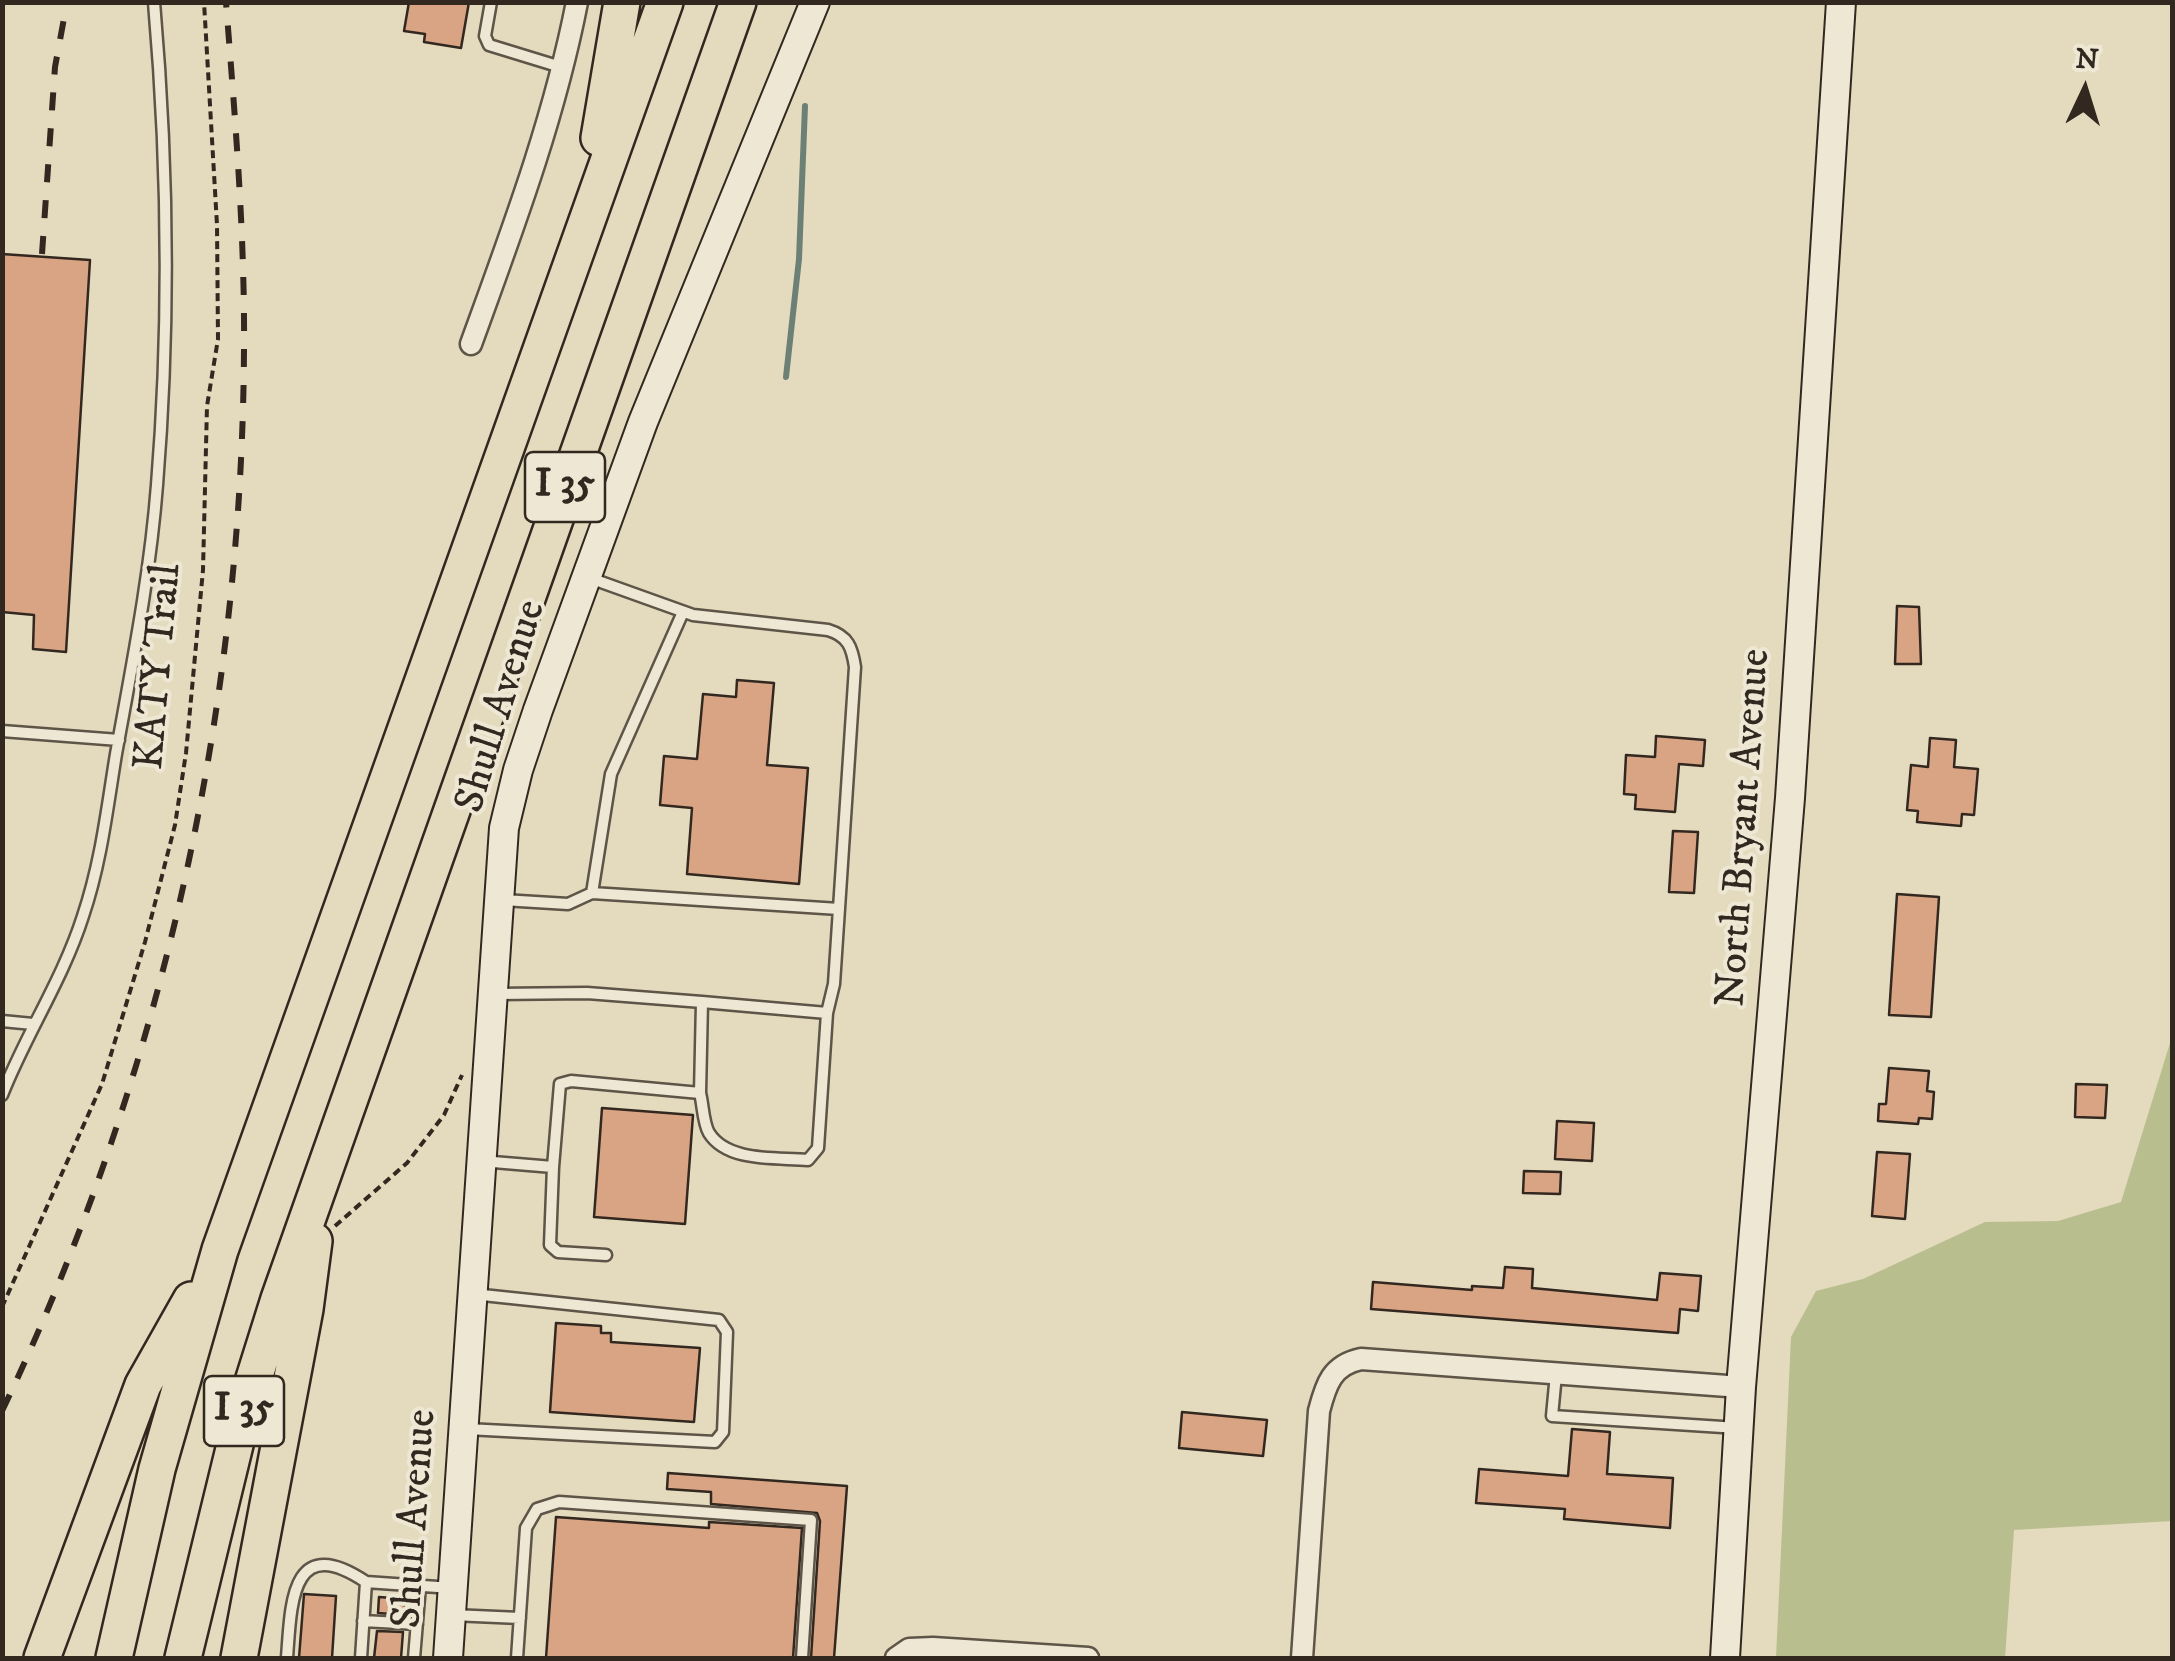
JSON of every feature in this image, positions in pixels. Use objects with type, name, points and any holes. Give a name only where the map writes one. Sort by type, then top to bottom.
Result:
[{"type":"highway","points":[[587,218],[622,2]]},
{"type":"highway","name":"I 35","points":[[114,1658],[157,1469],[220,1250],[664,2]]},
{"type":"highway","name":"I 35","points":[[183,1658],[241,1420],[323,1169],[738,2]]},
{"type":"highway","points":[[239,1658],[305,1309],[323,1169]]},
{"type":"highway","points":[[42,1658],[143,1384],[220,1250]]},
{"type":"street","points":[[471,344],[533,172],[564,68],[577,2]]},
{"type":"street","name":"Shull Avenue","points":[[448,1658],[504,828],[518,770],[586,577],[681,325],[815,2]]},
{"type":"street","name":"North Bryant Avenue","points":[[1724,1658],[1790,798],[1840,2]]},
{"type":"street","points":[[1302,1658],[1319,1411],[1334,1371],[1346,1362],[1361,1359],[1742,1387]]},
{"type":"street","points":[[896,1658],[909,1649],[933,1648],[1088,1658]]},
{"type":"lane","points":[[2,1095],[33,1024],[64,968],[83,916],[101,854],[132,676],[157,489],[162,408],[165,228],[154,2]]},
{"type":"lane","points":[[491,2],[485,36],[489,45],[564,68]]},
{"type":"lane","points":[[586,577],[683,612],[828,630],[842,634],[852,648],[855,667],[834,984],[827,1013],[818,1148],[808,1160],[742,1154],[728,1150],[708,1132],[700,1093],[702,1002]]},
{"type":"lane","points":[[592,893],[612,774],[683,612]]},
{"type":"lane","points":[[2,731],[119,740]]},
{"type":"lane","points":[[497,899],[568,904],[592,893],[839,908]]},
{"type":"lane","points":[[491,994],[587,993],[827,1013]]},
{"type":"lane","points":[[2,1021],[33,1024]]},
{"type":"lane","points":[[606,1255],[558,1252],[550,1245],[560,1084],[571,1081],[700,1093]]},
{"type":"lane","points":[[480,1161],[553,1167]]},
{"type":"lane","points":[[463,1429],[714,1442],[723,1432],[727,1332],[719,1320],[472,1294]]},
{"type":"lane","points":[[1556,1373],[1552,1416],[1739,1428]]},
{"type":"lane","points":[[517,1658],[526,1528],[537,1509],[559,1502],[812,1520],[802,1658]]},
{"type":"lane","points":[[287,1658],[296,1584],[303,1571],[314,1566],[344,1568],[366,1582],[420,1586],[452,1602],[520,1618]]},
{"type":"lane","points":[[361,1658],[366,1582]]},
{"type":"lane","points":[[414,1658],[420,1586]]},
{"type":"lane","points":[[363,1621],[417,1624]]},
{"type":"path","name":"KATY Trail","points":[[2,1307],[102,1084],[170,842],[186,753],[202,570],[207,406],[218,339],[217,225],[204,2]]},
{"type":"path","points":[[312,1252],[338,1223],[407,1163],[427,1139],[444,1115],[466,1064]]},
{"type":"green space","points":[[2172,1007],[2172,1521],[2014,1530],[2005,1658],[1776,1658],[1791,1337],[1816,1291],[1863,1279],[1985,1222],[2058,1221],[2121,1202],[2170,1043]]},
{"type":"building","points":[[409,2],[469,2],[461,48],[424,42],[425,34],[404,31]]},
{"type":"building","points":[[2,254],[90,260],[66,652],[33,649],[34,615],[2,612]]},
{"type":"building","points":[[1897,606],[1919,607],[1921,664],[1895,664]]},
{"type":"building","points":[[737,680],[774,683],[767,765],[808,768],[799,884],[687,874],[692,808],[660,805],[664,756],[697,759],[703,694],[736,697]]},
{"type":"building","points":[[1656,736],[1705,740],[1703,766],[1679,764],[1675,812],[1635,809],[1636,795],[1624,794],[1626,755],[1655,757]]},
{"type":"building","points":[[1930,738],[1956,740],[1954,767],[1978,769],[1974,815],[1962,814],[1961,826],[1917,822],[1918,811],[1907,810],[1911,765],[1928,767]]},
{"type":"building","points":[[1673,831],[1698,832],[1694,893],[1669,892]]},
{"type":"building","points":[[1897,894],[1939,897],[1931,1017],[1889,1015]]},
{"type":"building","points":[[1889,1068],[1929,1071],[1927,1091],[1934,1092],[1932,1119],[1919,1118],[1918,1124],[1878,1121],[1879,1104],[1886,1104]]},
{"type":"building","points":[[2076,1084],[2107,1085],[2105,1118],[2075,1117]]},
{"type":"building","points":[[602,1108],[693,1115],[685,1224],[594,1217]]},
{"type":"building","points":[[1557,1121],[1594,1123],[1592,1161],[1555,1159]]},
{"type":"building","points":[[1877,1152],[1910,1154],[1905,1219],[1872,1216]]},
{"type":"building","points":[[1524,1171],[1561,1172],[1560,1194],[1523,1193]]},
{"type":"building","points":[[1505,1267],[1533,1269],[1532,1288],[1657,1300],[1660,1273],[1701,1276],[1698,1311],[1680,1309],[1678,1333],[1371,1309],[1373,1282],[1472,1290],[1472,1286],[1503,1288]]},
{"type":"building","points":[[556,1323],[601,1326],[601,1333],[611,1333],[611,1342],[700,1348],[694,1422],[550,1412]]},
{"type":"building","points":[[1182,1412],[1267,1420],[1263,1456],[1179,1448]]},
{"type":"building","points":[[1572,1429],[1610,1432],[1607,1474],[1673,1478],[1670,1528],[1564,1519],[1565,1509],[1476,1503],[1479,1469],[1568,1476]]},
{"type":"building","points":[[668,1473],[847,1486],[834,1658],[811,1658],[820,1521],[817,1513],[711,1504],[711,1492],[667,1489]]},
{"type":"building","points":[[556,1517],[709,1528],[709,1522],[802,1528],[793,1658],[546,1658]]},
{"type":"building","points":[[304,1594],[336,1596],[332,1658],[299,1658]]},
{"type":"building","points":[[379,1597],[406,1599],[404,1615],[378,1613]]},
{"type":"building","points":[[377,1631],[403,1632],[401,1658],[374,1658]]},
{"type":"waterway","points":[[786,377],[799,259],[805,106]]},
{"type":"railway","points":[[42,254],[55,67],[67,2]]},
{"type":"railway","points":[[2,1411],[58,1286],[106,1157],[147,1027],[182,894],[208,760],[228,624],[240,487],[244,350],[241,220],[226,2]]}]
